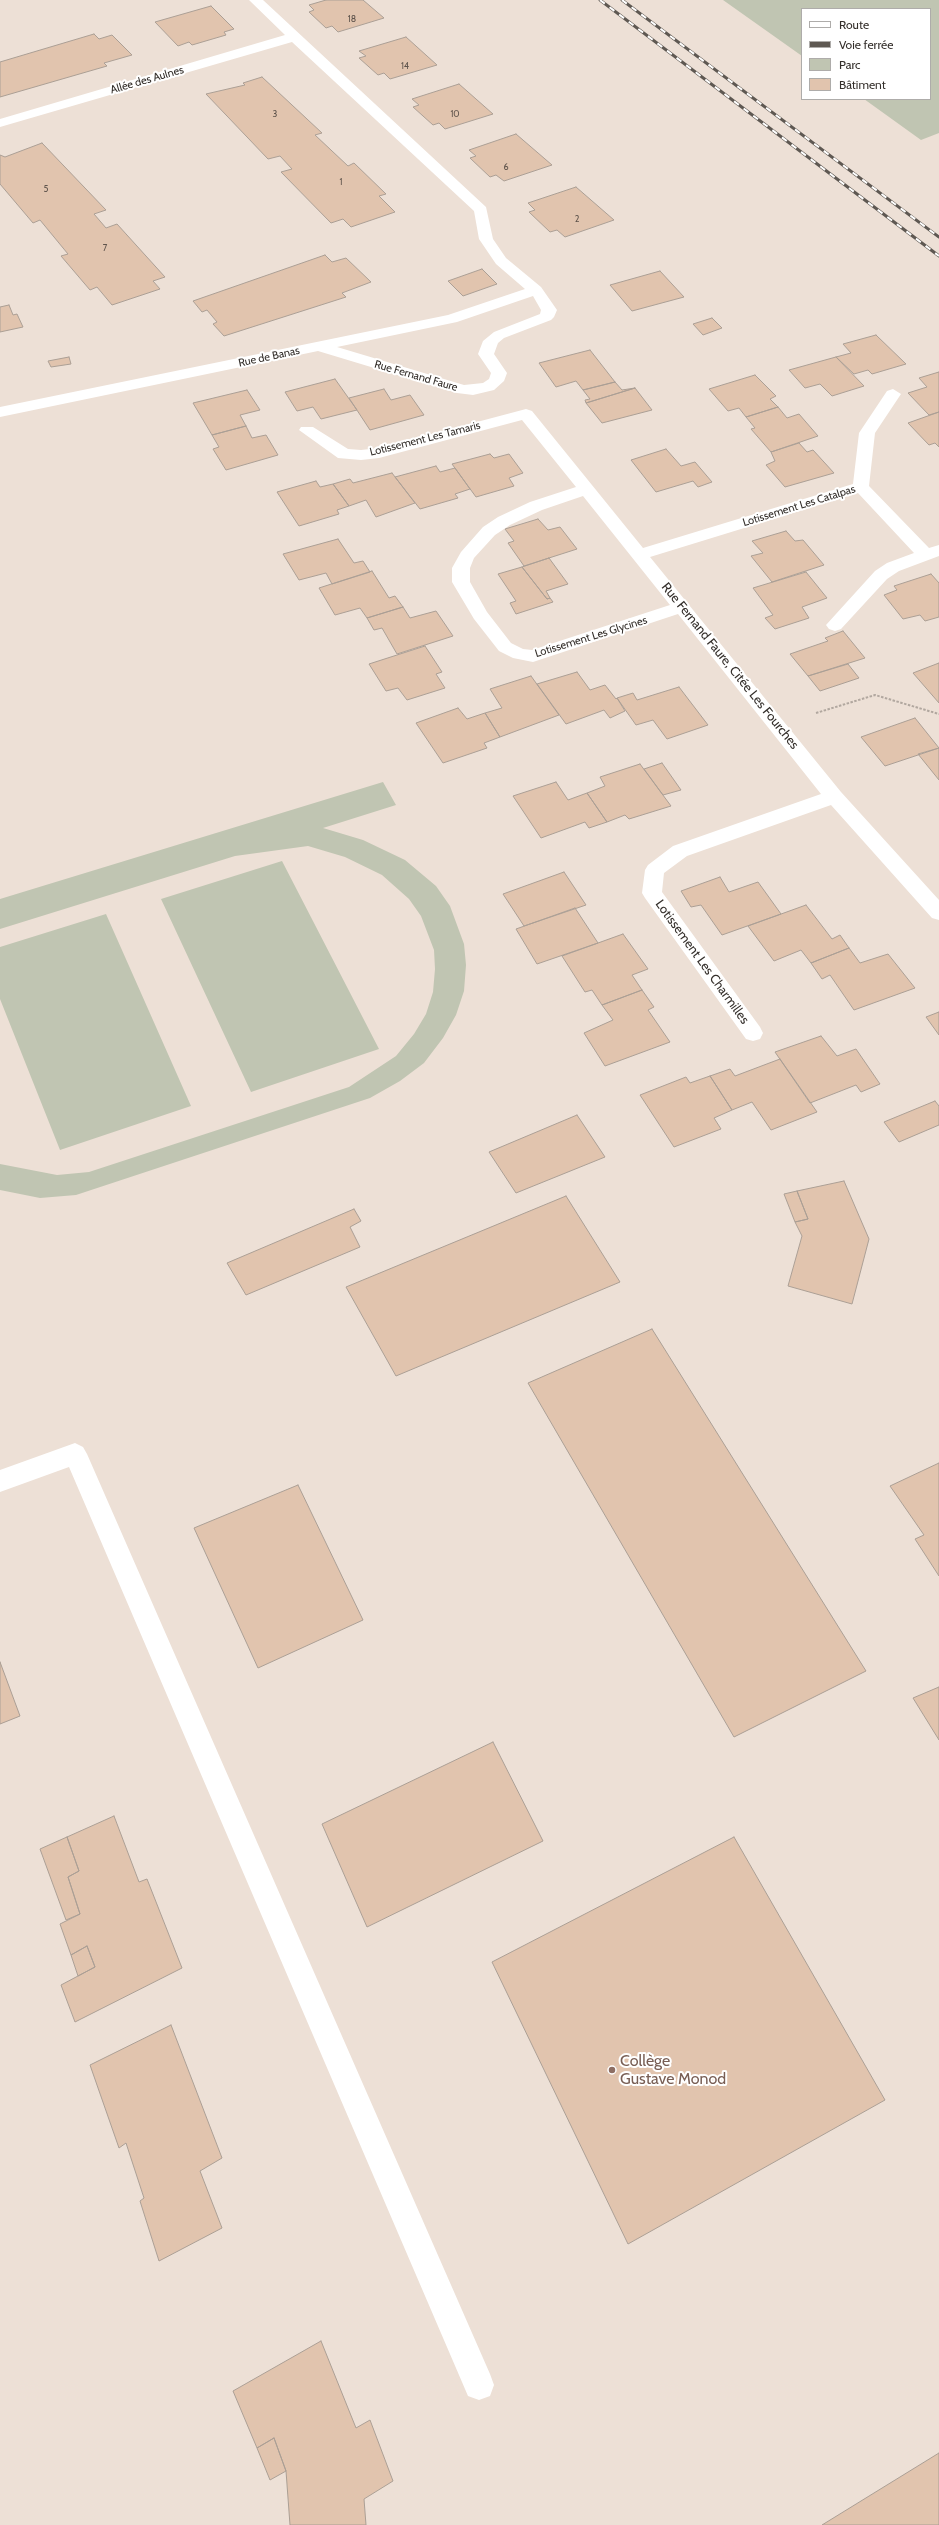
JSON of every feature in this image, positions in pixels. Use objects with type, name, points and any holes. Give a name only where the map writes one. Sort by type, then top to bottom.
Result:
[{"type":"street","points":[[255,0],[481,210],[486,239],[501,261],[536,290]]},
{"type":"street","name":"Allée des Aulnes","points":[[0,123],[294,37]]},
{"type":"street","name":"Rue Fernand Faure","points":[[320,347],[463,390],[488,387],[496,381],[498,373],[486,354],[491,341],[499,335],[546,317],[549,310],[536,290]]},
{"type":"street","name":"Rue de Banas","points":[[0,412],[452,319],[536,290]]},
{"type":"street","name":"Lotissement Les Catalpas","points":[[640,554],[861,487],[867,433],[893,394]]},
{"type":"street","name":"Lotissement Les Tamaris","points":[[307,430],[344,454],[361,455],[379,453],[526,414]]},
{"type":"street","name":"Rue Fernand Faure, Citée Les Fourches","points":[[526,414],[834,797],[939,913]]},
{"type":"street","points":[[835,625],[881,575],[893,566],[932,552],[861,487]]},
{"type":"street","name":"Lotissement Les Glycines","points":[[586,489],[536,506],[504,521],[489,531],[467,556],[462,568],[461,582],[480,615],[505,647],[519,654],[533,656],[682,607]]},
{"type":"street","name":"Lotissement Les Charmilles","points":[[753,1033],[652,893],[655,870],[680,851],[834,797]]},
{"type":"street","points":[[0,1481],[75,1454],[108,1534],[479,2385]]},
{"type":"path","points":[[777,725],[875,695],[939,714]]},
{"type":"green space","points":[[723,0],[939,0],[939,133],[921,140],[865,100],[931,100],[931,8],[801,8],[801,55]]},
{"type":"green space","points":[[383,782],[396,805],[323,828],[363,840],[405,860],[436,886],[450,906],[464,944],[466,965],[464,991],[456,1015],[443,1038],[424,1063],[400,1081],[370,1098],[76,1195],[40,1198],[0,1190],[0,1164],[57,1175],[89,1172],[349,1087],[396,1056],[414,1034],[426,1014],[433,992],[435,969],[434,950],[421,916],[409,899],[382,875],[345,857],[308,846],[235,856],[0,929],[0,899]]},
{"type":"green space","points":[[282,861],[379,1049],[251,1092],[161,899]]},
{"type":"green space","points":[[106,914],[191,1106],[60,1150],[0,999],[0,947]]},
{"type":"building","points":[[326,0],[363,0],[384,18],[338,32],[332,26],[326,28],[309,12],[314,10],[309,5]]},
{"type":"building","points":[[211,6],[234,29],[224,32],[226,35],[192,45],[189,42],[178,46],[155,22]]},
{"type":"building","points":[[94,34],[99,39],[112,35],[132,55],[104,63],[107,66],[0,97],[0,62]]},
{"type":"building","points":[[406,37],[437,65],[390,79],[384,73],[378,75],[359,58],[366,56],[359,51]]},
{"type":"building","points":[[262,77],[322,133],[315,135],[348,166],[354,163],[386,194],[379,196],[395,212],[351,227],[343,219],[331,223],[281,172],[292,169],[280,156],[268,159],[206,94],[245,85],[243,83]]},
{"type":"building","points":[[459,84],[493,114],[445,129],[439,123],[433,125],[413,107],[419,105],[412,99]]},
{"type":"building","points":[[516,134],[552,165],[504,181],[496,175],[490,177],[470,158],[476,156],[469,150]]},
{"type":"building","points":[[42,143],[106,210],[94,214],[106,228],[117,224],[165,277],[153,281],[160,289],[112,305],[97,287],[90,290],[61,256],[68,254],[40,220],[33,223],[0,184],[0,155],[5,157]]},
{"type":"building","points":[[576,187],[614,220],[565,237],[557,230],[550,232],[529,212],[535,210],[528,203]]},
{"type":"building","points":[[325,255],[332,262],[346,258],[371,282],[342,293],[346,297],[224,336],[213,324],[217,322],[207,310],[202,312],[193,301]]},
{"type":"building","points":[[482,269],[497,284],[463,296],[448,281]]},
{"type":"building","points":[[660,271],[684,297],[632,311],[610,285]]},
{"type":"building","points":[[9,305],[13,315],[17,314],[23,327],[0,332],[0,307]]},
{"type":"building","points":[[712,318],[722,328],[703,335],[693,324]]},
{"type":"building","points":[[876,335],[906,364],[872,374],[868,370],[854,374],[836,357],[851,353],[843,344]]},
{"type":"building","points":[[590,350],[615,382],[583,390],[576,381],[556,387],[539,363]]},
{"type":"building","points":[[69,357],[71,364],[51,367],[48,361]]},
{"type":"building","points":[[836,357],[864,386],[832,396],[820,384],[805,388],[789,370]]},
{"type":"building","points":[[939,372],[939,412],[929,415],[908,393],[927,387],[919,378]]},
{"type":"building","points":[[755,375],[776,396],[770,399],[778,407],[746,417],[739,408],[728,411],[709,389]]},
{"type":"building","points":[[335,379],[357,410],[321,419],[313,407],[297,411],[285,392]]},
{"type":"building","points":[[615,382],[622,390],[635,388],[586,403],[585,400],[590,399],[583,390]]},
{"type":"building","points":[[635,388],[652,410],[602,423],[586,403]]},
{"type":"building","points":[[384,389],[391,400],[410,395],[424,415],[370,430],[349,398]]},
{"type":"building","points":[[247,390],[260,410],[240,415],[246,426],[212,435],[193,403]]},
{"type":"building","points":[[778,407],[787,418],[799,414],[818,436],[771,452],[751,429],[755,428],[746,417]]},
{"type":"building","points":[[939,412],[939,447],[935,443],[929,445],[908,423]]},
{"type":"building","points":[[246,426],[252,438],[266,435],[278,455],[226,470],[213,449],[219,447],[212,435]]},
{"type":"building","points":[[799,443],[807,452],[813,450],[834,473],[785,487],[766,465],[775,461],[771,452]]},
{"type":"building","points":[[666,449],[681,466],[695,462],[712,482],[698,487],[693,481],[656,492],[631,460]]},
{"type":"building","points":[[490,454],[494,458],[509,454],[523,473],[509,478],[514,486],[476,497],[452,464]]},
{"type":"building","points":[[436,466],[440,472],[455,468],[470,489],[455,494],[458,498],[420,509],[395,477]]},
{"type":"building","points":[[392,473],[415,503],[376,517],[366,500],[349,506],[333,484],[350,479],[353,483]]},
{"type":"building","points":[[316,481],[320,487],[333,484],[349,506],[337,510],[339,514],[299,526],[277,492]]},
{"type":"building","points":[[538,519],[548,530],[560,527],[577,549],[524,566],[508,543],[514,541],[505,529]]},
{"type":"building","points":[[786,531],[795,541],[803,540],[824,565],[772,582],[751,556],[763,553],[752,541]]},
{"type":"building","points":[[338,539],[354,563],[363,561],[370,572],[332,584],[326,573],[299,580],[283,554]]},
{"type":"building","points":[[549,558],[568,584],[546,591],[550,598],[547,599],[522,567]]},
{"type":"building","points":[[522,567],[547,599],[550,598],[553,602],[516,614],[510,603],[516,601],[498,574]]},
{"type":"building","points":[[372,571],[389,598],[395,596],[403,607],[367,618],[360,608],[335,615],[319,588]]},
{"type":"building","points":[[806,572],[827,598],[802,607],[809,618],[775,629],[765,618],[773,615],[753,588]]},
{"type":"building","points":[[931,574],[939,583],[939,617],[925,621],[920,615],[903,619],[884,595],[897,590],[894,586]]},
{"type":"building","points":[[403,607],[410,618],[436,611],[453,636],[397,654],[382,628],[374,630],[367,618]]},
{"type":"building","points":[[843,631],[865,658],[808,676],[790,654],[828,641],[825,638]]},
{"type":"building","points":[[425,646],[442,672],[436,674],[445,688],[407,700],[398,688],[386,691],[369,664]]},
{"type":"building","points":[[939,663],[939,703],[913,673]]},
{"type":"building","points":[[848,664],[859,678],[820,691],[808,676]]},
{"type":"building","points":[[577,672],[590,690],[605,685],[616,699],[617,698],[625,711],[610,718],[604,710],[566,724],[537,684]]},
{"type":"building","points":[[531,676],[559,715],[500,737],[485,713],[502,708],[490,689]]},
{"type":"building","points":[[679,687],[708,725],[667,739],[653,720],[636,725],[617,698],[633,693],[637,700]]},
{"type":"building","points":[[458,708],[467,719],[485,713],[500,737],[484,743],[487,748],[443,763],[416,723]]},
{"type":"building","points":[[915,718],[939,748],[885,766],[861,737]]},
{"type":"building","points":[[939,748],[939,780],[918,754]]},
{"type":"building","points":[[662,763],[681,790],[663,795],[644,769]]},
{"type":"building","points":[[640,764],[671,806],[629,819],[625,815],[607,822],[587,793],[605,786],[600,777]]},
{"type":"building","points":[[556,782],[568,800],[587,793],[607,822],[589,828],[585,822],[541,838],[513,796]]},
{"type":"building","points":[[564,872],[586,905],[524,926],[503,894]]},
{"type":"building","points":[[720,877],[729,892],[758,882],[781,914],[722,935],[701,905],[691,907],[681,891]]},
{"type":"building","points":[[806,905],[832,939],[840,935],[849,948],[811,963],[801,950],[774,961],[748,926]]},
{"type":"building","points":[[575,908],[598,943],[537,964],[516,929]]},
{"type":"building","points":[[623,934],[648,969],[632,975],[642,990],[602,1005],[592,990],[585,992],[562,956]]},
{"type":"building","points":[[849,948],[860,963],[888,954],[915,988],[854,1010],[830,975],[822,979],[811,963]]},
{"type":"building","points":[[642,990],[654,1007],[648,1010],[670,1042],[605,1066],[584,1033],[613,1020],[602,1005]]},
{"type":"building","points":[[939,1012],[939,1035],[926,1017]]},
{"type":"building","points":[[821,1036],[837,1056],[856,1049],[880,1084],[861,1092],[856,1085],[810,1103],[775,1052]]},
{"type":"building","points":[[780,1059],[817,1112],[771,1130],[752,1102],[732,1110],[710,1076],[730,1069],[735,1076]]},
{"type":"building","points":[[710,1076],[732,1110],[714,1118],[721,1129],[674,1147],[640,1095],[686,1077],[690,1083]]},
{"type":"building","points":[[935,1101],[939,1106],[939,1125],[899,1142],[884,1122]]},
{"type":"building","points":[[577,1115],[605,1157],[516,1193],[489,1152]]},
{"type":"building","points":[[844,1181],[869,1239],[852,1304],[788,1286],[802,1236],[795,1222],[808,1219],[797,1191]]},
{"type":"building","points":[[797,1191],[808,1219],[795,1222],[784,1194]]},
{"type":"building","points":[[566,1196],[620,1282],[396,1376],[346,1287]]},
{"type":"building","points":[[354,1209],[361,1221],[350,1227],[360,1247],[246,1295],[227,1263]]},
{"type":"building","points":[[652,1329],[866,1671],[734,1737],[528,1383]]},
{"type":"building","points":[[939,1463],[939,1576],[915,1539],[924,1535],[890,1486]]},
{"type":"building","points":[[298,1485],[363,1620],[258,1668],[194,1528]]},
{"type":"building","points":[[0,1662],[20,1716],[0,1724]]},
{"type":"building","points":[[939,1687],[939,1740],[913,1698]]},
{"type":"building","points":[[493,1742],[543,1841],[367,1927],[322,1824]]},
{"type":"building","points":[[114,1816],[139,1882],[147,1879],[182,1968],[75,2022],[61,1985],[95,1967],[87,1946],[71,1955],[60,1924],[80,1914],[68,1877],[79,1871],[67,1837]]},
{"type":"building","points":[[67,1837],[79,1871],[68,1877],[80,1914],[66,1920],[40,1849]]},
{"type":"building","points":[[734,1837],[885,2100],[628,2244],[492,1962]]},
{"type":"building","points":[[87,1946],[95,1967],[78,1976],[71,1955]]},
{"type":"building","points":[[171,2025],[222,2158],[200,2171],[222,2228],[159,2261],[140,2201],[144,2198],[126,2143],[119,2148],[90,2065]]},
{"type":"building","points":[[321,2341],[356,2428],[370,2420],[393,2481],[364,2499],[366,2525],[290,2525],[286,2471],[274,2438],[257,2448],[233,2391]]},
{"type":"building","points":[[274,2438],[286,2471],[270,2480],[257,2448]]},
{"type":"building","points":[[939,2453],[939,2525],[822,2525]]},
{"type":"railway","points":[[600,0],[939,256]]},
{"type":"railway","points":[[622,0],[939,237]]},
{"type":"place","name":"Collège Gustave Monod","points":[[612,2070]]}]
